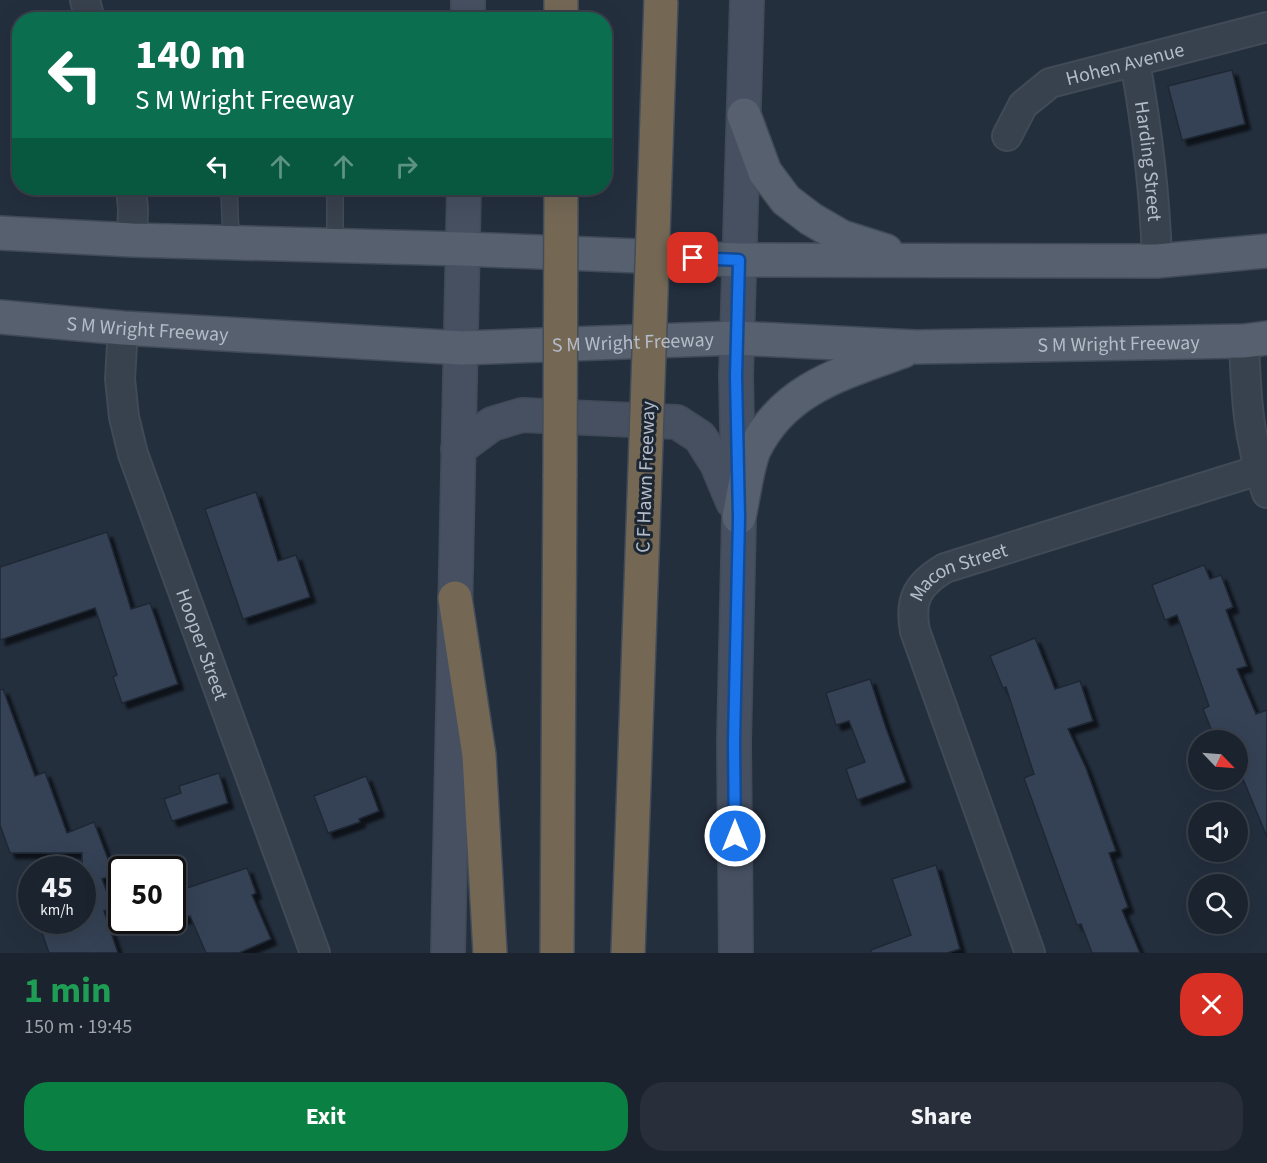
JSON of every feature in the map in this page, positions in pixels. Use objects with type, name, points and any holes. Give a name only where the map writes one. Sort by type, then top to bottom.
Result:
[{"type":"highway","name":"C F Hawn Freeway","points":[[628,953],[661,0]]},
{"type":"highway","points":[[557,953],[561,195]]},
{"type":"highway","points":[[455,598],[479,755],[490,953]]},
{"type":"main road","points":[[736,953],[734,742],[739,518],[736,338],[747,0]]},
{"type":"main road","points":[[744,115],[765,171],[786,200],[811,219],[843,237],[919,261]]},
{"type":"main road","points":[[448,953],[464,195]]},
{"type":"main road","points":[[0,232],[132,240],[463,249],[739,260],[1157,261],[1267,251]]},
{"type":"main road","name":"S M Wright Freeway","points":[[0,317],[123,328],[462,348],[736,338],[916,347],[1256,339]]},
{"type":"main road","points":[[739,518],[753,452],[772,420],[789,402],[825,380],[916,347]]},
{"type":"main road","points":[[458,449],[492,424],[522,415],[677,422],[700,437],[717,464],[739,518]]},
{"type":"street","name":"Hohen Avenue","points":[[1007,136],[1023,105],[1050,83],[1267,27]]},
{"type":"street","name":"Harding Street","points":[[1135,62],[1154,192],[1157,261]]},
{"type":"street","points":[[131,195],[132,240]]},
{"type":"street","name":"Hooper Street","points":[[123,328],[120,379],[124,417],[134,454],[315,953]]},
{"type":"street","points":[[1256,339],[1247,403],[1253,449],[1264,476]]},
{"type":"street","name":"Macon Street","points":[[1030,953],[915,631],[912,612],[917,595],[930,577],[945,568],[1264,476]]},
{"type":"lane","points":[[228,195],[231,242]]},
{"type":"lane","points":[[335,195],[335,245]]},
{"type":"building","points":[[1232,70],[1245,124],[1182,140],[1168,86]]},
{"type":"building","points":[[256,492],[278,561],[296,555],[310,597],[243,619],[205,509]]},
{"type":"building","points":[[107,532],[131,609],[150,603],[178,684],[122,703],[113,677],[117,675],[95,608],[0,640],[0,567]]},
{"type":"building","points":[[1204,565],[1210,579],[1221,575],[1233,607],[1226,610],[1247,666],[1237,669],[1256,714],[1267,710],[1267,837],[1248,790],[1248,730],[1212,730],[1203,709],[1209,706],[1177,615],[1165,620],[1152,585]]},
{"type":"building","points":[[1035,638],[1055,689],[1080,681],[1093,721],[1068,729],[1086,768],[1116,851],[1109,853],[1128,907],[1122,910],[1140,953],[1092,953],[1081,924],[1077,925],[1024,778],[1034,774],[1006,687],[1003,688],[990,656]]},
{"type":"building","points":[[870,679],[906,782],[857,800],[846,769],[865,762],[849,721],[836,725],[826,693]]},
{"type":"building","points":[[3,689],[35,776],[45,772],[67,833],[94,822],[108,859],[108,877],[102,879],[108,895],[108,910],[104,911],[108,923],[108,934],[112,934],[118,953],[49,953],[42,934],[96,934],[96,856],[82,856],[82,853],[10,853],[0,825],[0,690]]},
{"type":"building","points":[[219,773],[228,803],[172,821],[164,799],[181,793],[179,786]]},
{"type":"building","points":[[366,776],[379,811],[359,819],[360,822],[328,833],[314,796]]},
{"type":"building","points":[[936,865],[960,949],[947,953],[871,953],[871,950],[911,935],[892,879]]},
{"type":"building","points":[[247,868],[256,893],[252,895],[271,939],[239,953],[206,953],[190,916],[186,917],[186,888]]},
{"type":"route","points":[[693,258],[739,260],[736,338],[739,518],[734,742],[735,836]]}]
